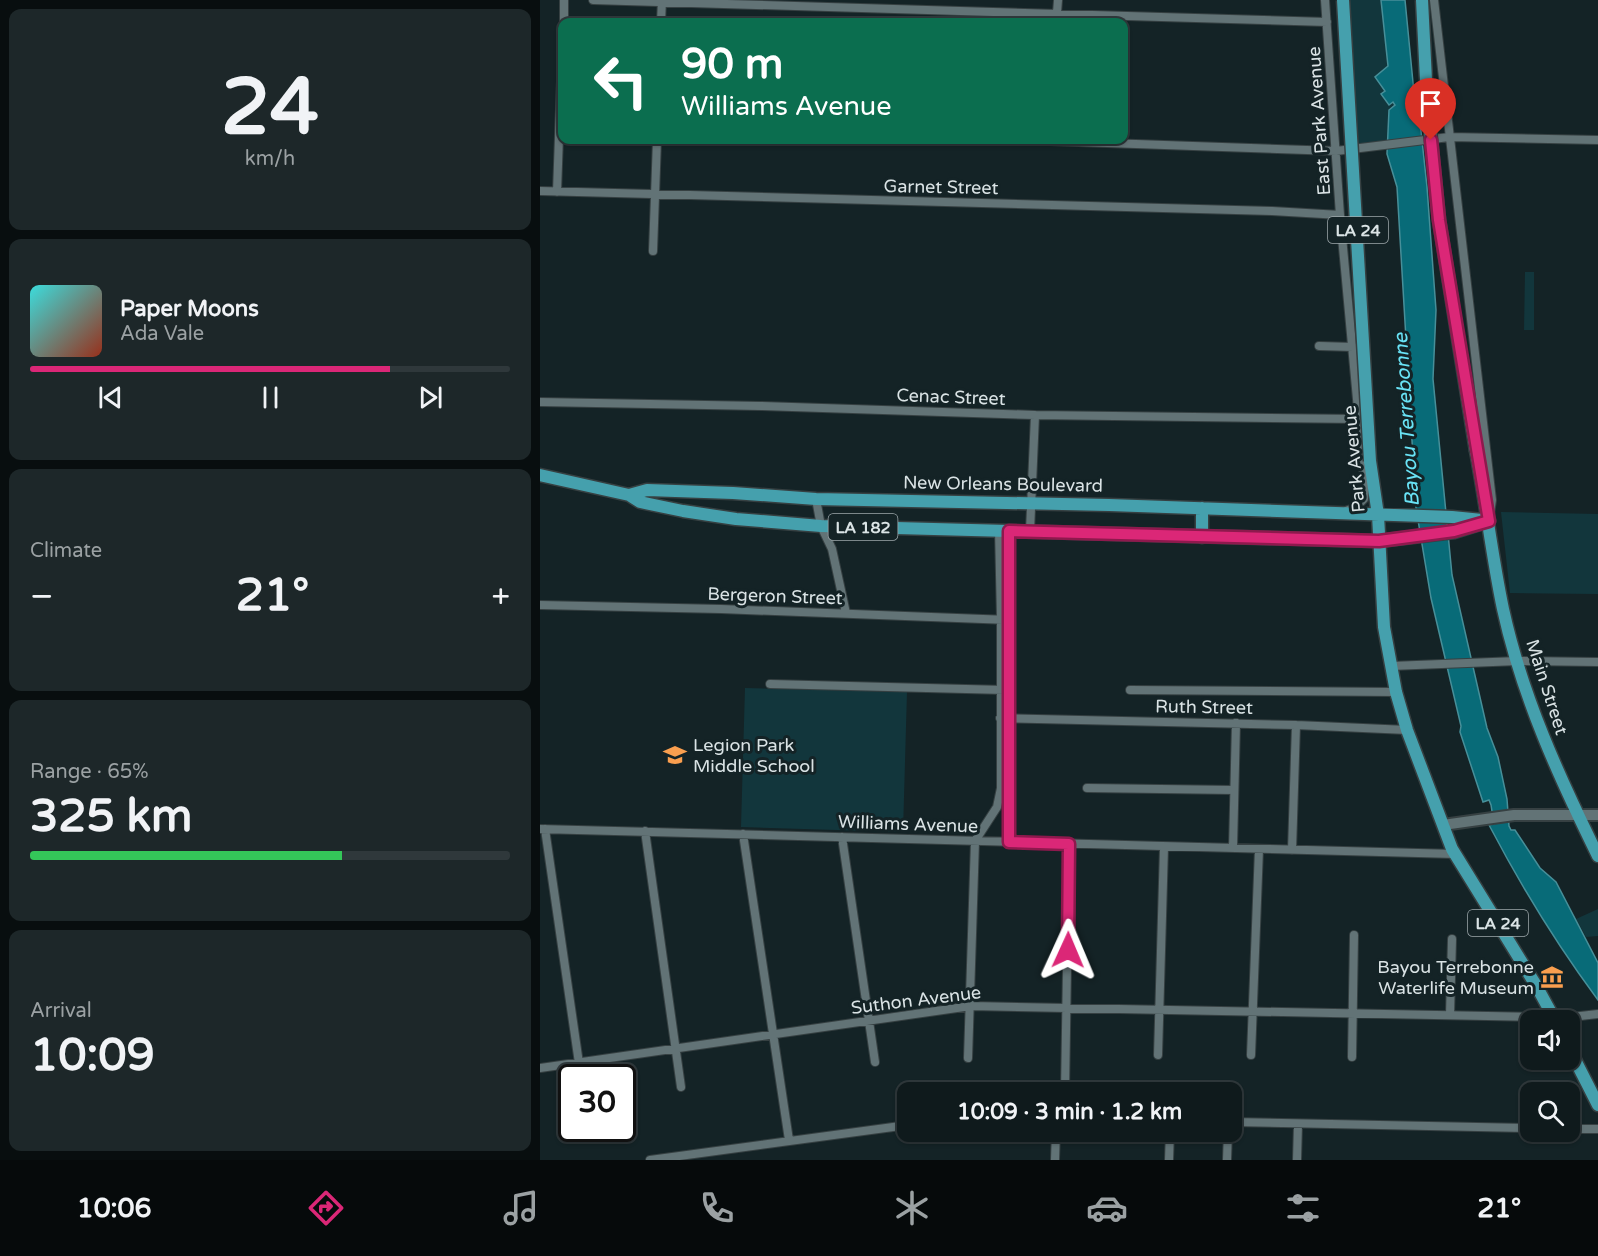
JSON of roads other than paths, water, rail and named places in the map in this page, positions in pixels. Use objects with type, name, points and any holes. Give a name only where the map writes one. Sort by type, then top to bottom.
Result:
[{"type":"main road","name":"Park Avenue","points":[[1343,0],[1370,461],[1378,515],[1384,627],[1396,692],[1407,730],[1455,854],[1550,1010]]},
{"type":"main road","name":"Main Street","points":[[1422,0],[1427,100],[1439,220],[1503,610],[1536,720],[1598,856]]},
{"type":"main road","name":"New Orleans Boulevard","points":[[540,475],[629,495],[639,502],[683,511],[736,519],[821,526],[1379,541]]},
{"type":"main road","name":"New Orleans Boulevard","points":[[629,495],[647,490],[816,499],[1031,503],[1378,515]]},
{"type":"main road","points":[[1202,508],[1202,537]]},
{"type":"main road","name":"LA 182","points":[[1378,515],[1452,517],[1489,521]]},
{"type":"main road","name":"LA 182","points":[[1379,541],[1454,531],[1489,521]]},
{"type":"main road","points":[[1443,825],[1514,815],[1598,815]]},
{"type":"main road","points":[[1580,1070],[1598,1105]]},
{"type":"street","points":[[564,0],[564,18]]},
{"type":"street","points":[[593,0],[1327,22]]},
{"type":"street","points":[[1057,13],[1058,0]]},
{"type":"street","name":"East Park Avenue","points":[[1325,0],[1340,215],[1360,419],[1365,499],[1356,507],[1340,513]]},
{"type":"street","name":"Main Street","points":[[1434,0],[1492,500],[1489,521]]},
{"type":"street","points":[[661,18],[662,1]]},
{"type":"street","points":[[1128,144],[1336,151],[1449,137],[1598,140]]},
{"type":"street","points":[[557,192],[559,144]]},
{"type":"street","points":[[653,251],[657,144]]},
{"type":"street","name":"Garnet Street","points":[[540,191],[1272,211],[1340,215]]},
{"type":"street","points":[[1319,346],[1353,346]]},
{"type":"street","name":"Cenac Street","points":[[540,402],[761,406],[1035,415],[1360,419]]},
{"type":"street","points":[[1030,531],[1035,415]]},
{"type":"street","points":[[816,499],[821,526],[832,549],[846,613]]},
{"type":"street","points":[[1004,531],[1005,783],[1009,842]]},
{"type":"street","name":"Bergeron Street","points":[[540,605],[846,613],[1005,620]]},
{"type":"street","points":[[1391,666],[1518,661],[1598,662]]},
{"type":"street","points":[[770,684],[1005,690]]},
{"type":"street","points":[[1130,690],[1396,692]]},
{"type":"street","name":"Ruth Street","points":[[1005,718],[1296,724],[1407,730]]},
{"type":"street","points":[[1233,848],[1236,723]]},
{"type":"street","points":[[1292,850],[1296,724]]},
{"type":"street","points":[[968,1058],[975,841],[997,807],[1005,783]]},
{"type":"street","points":[[1087,788],[1234,790]]},
{"type":"street","points":[[542,829],[579,1063]]},
{"type":"street","name":"Williams Avenue","points":[[542,829],[1455,854]]},
{"type":"street","points":[[645,831],[681,1087]]},
{"type":"street","points":[[743,834],[789,1140]]},
{"type":"street","points":[[842,837],[875,1062]]},
{"type":"street","points":[[1065,1082],[1069,844]]},
{"type":"street","points":[[1158,1055],[1164,847]]},
{"type":"street","points":[[1251,1055],[1258,849]]},
{"type":"street","points":[[1352,1057],[1354,935]]},
{"type":"street","points":[[1450,1015],[1452,939]]},
{"type":"street","name":"Suthon Avenue","points":[[540,1068],[968,1006],[1520,1017]]},
{"type":"street","name":"Suthon Avenue","points":[[1580,1015],[1596,1014]]},
{"type":"street","points":[[1242,1122],[1520,1128]]},
{"type":"street","points":[[1297,1160],[1298,1124]]},
{"type":"street","points":[[650,1160],[897,1126]]},
{"type":"street","points":[[1580,1129],[1598,1130]]},
{"type":"street","points":[[1055,1160],[1056,1142]]},
{"type":"street","points":[[1169,1160],[1170,1142]]},
{"type":"street","points":[[1227,1160],[1228,1142]]},
{"type":"water","points":[[1381,0],[1405,0],[1415,103],[1421,131],[1427,187],[1436,310],[1433,379],[1452,575],[1487,728],[1498,757],[1507,799],[1509,826],[1511,830],[1515,830],[1540,868],[1556,882],[1598,963],[1598,1000],[1540,915],[1489,825],[1494,824],[1491,805],[1489,800],[1483,802],[1460,732],[1461,726],[1431,598],[1416,508],[1397,187],[1387,154],[1389,110],[1395,105],[1393,102],[1389,105],[1381,94],[1385,91],[1375,77],[1388,66]]},
{"type":"place","name":"Legion Park Middle School","points":[[675,755]]},
{"type":"place","name":"Bayou Terrebonne Waterlife Museum","points":[[1552,977]]},
{"type":"water label","name":"Bayou Terrebonne","points":[[1406,420]]}]
